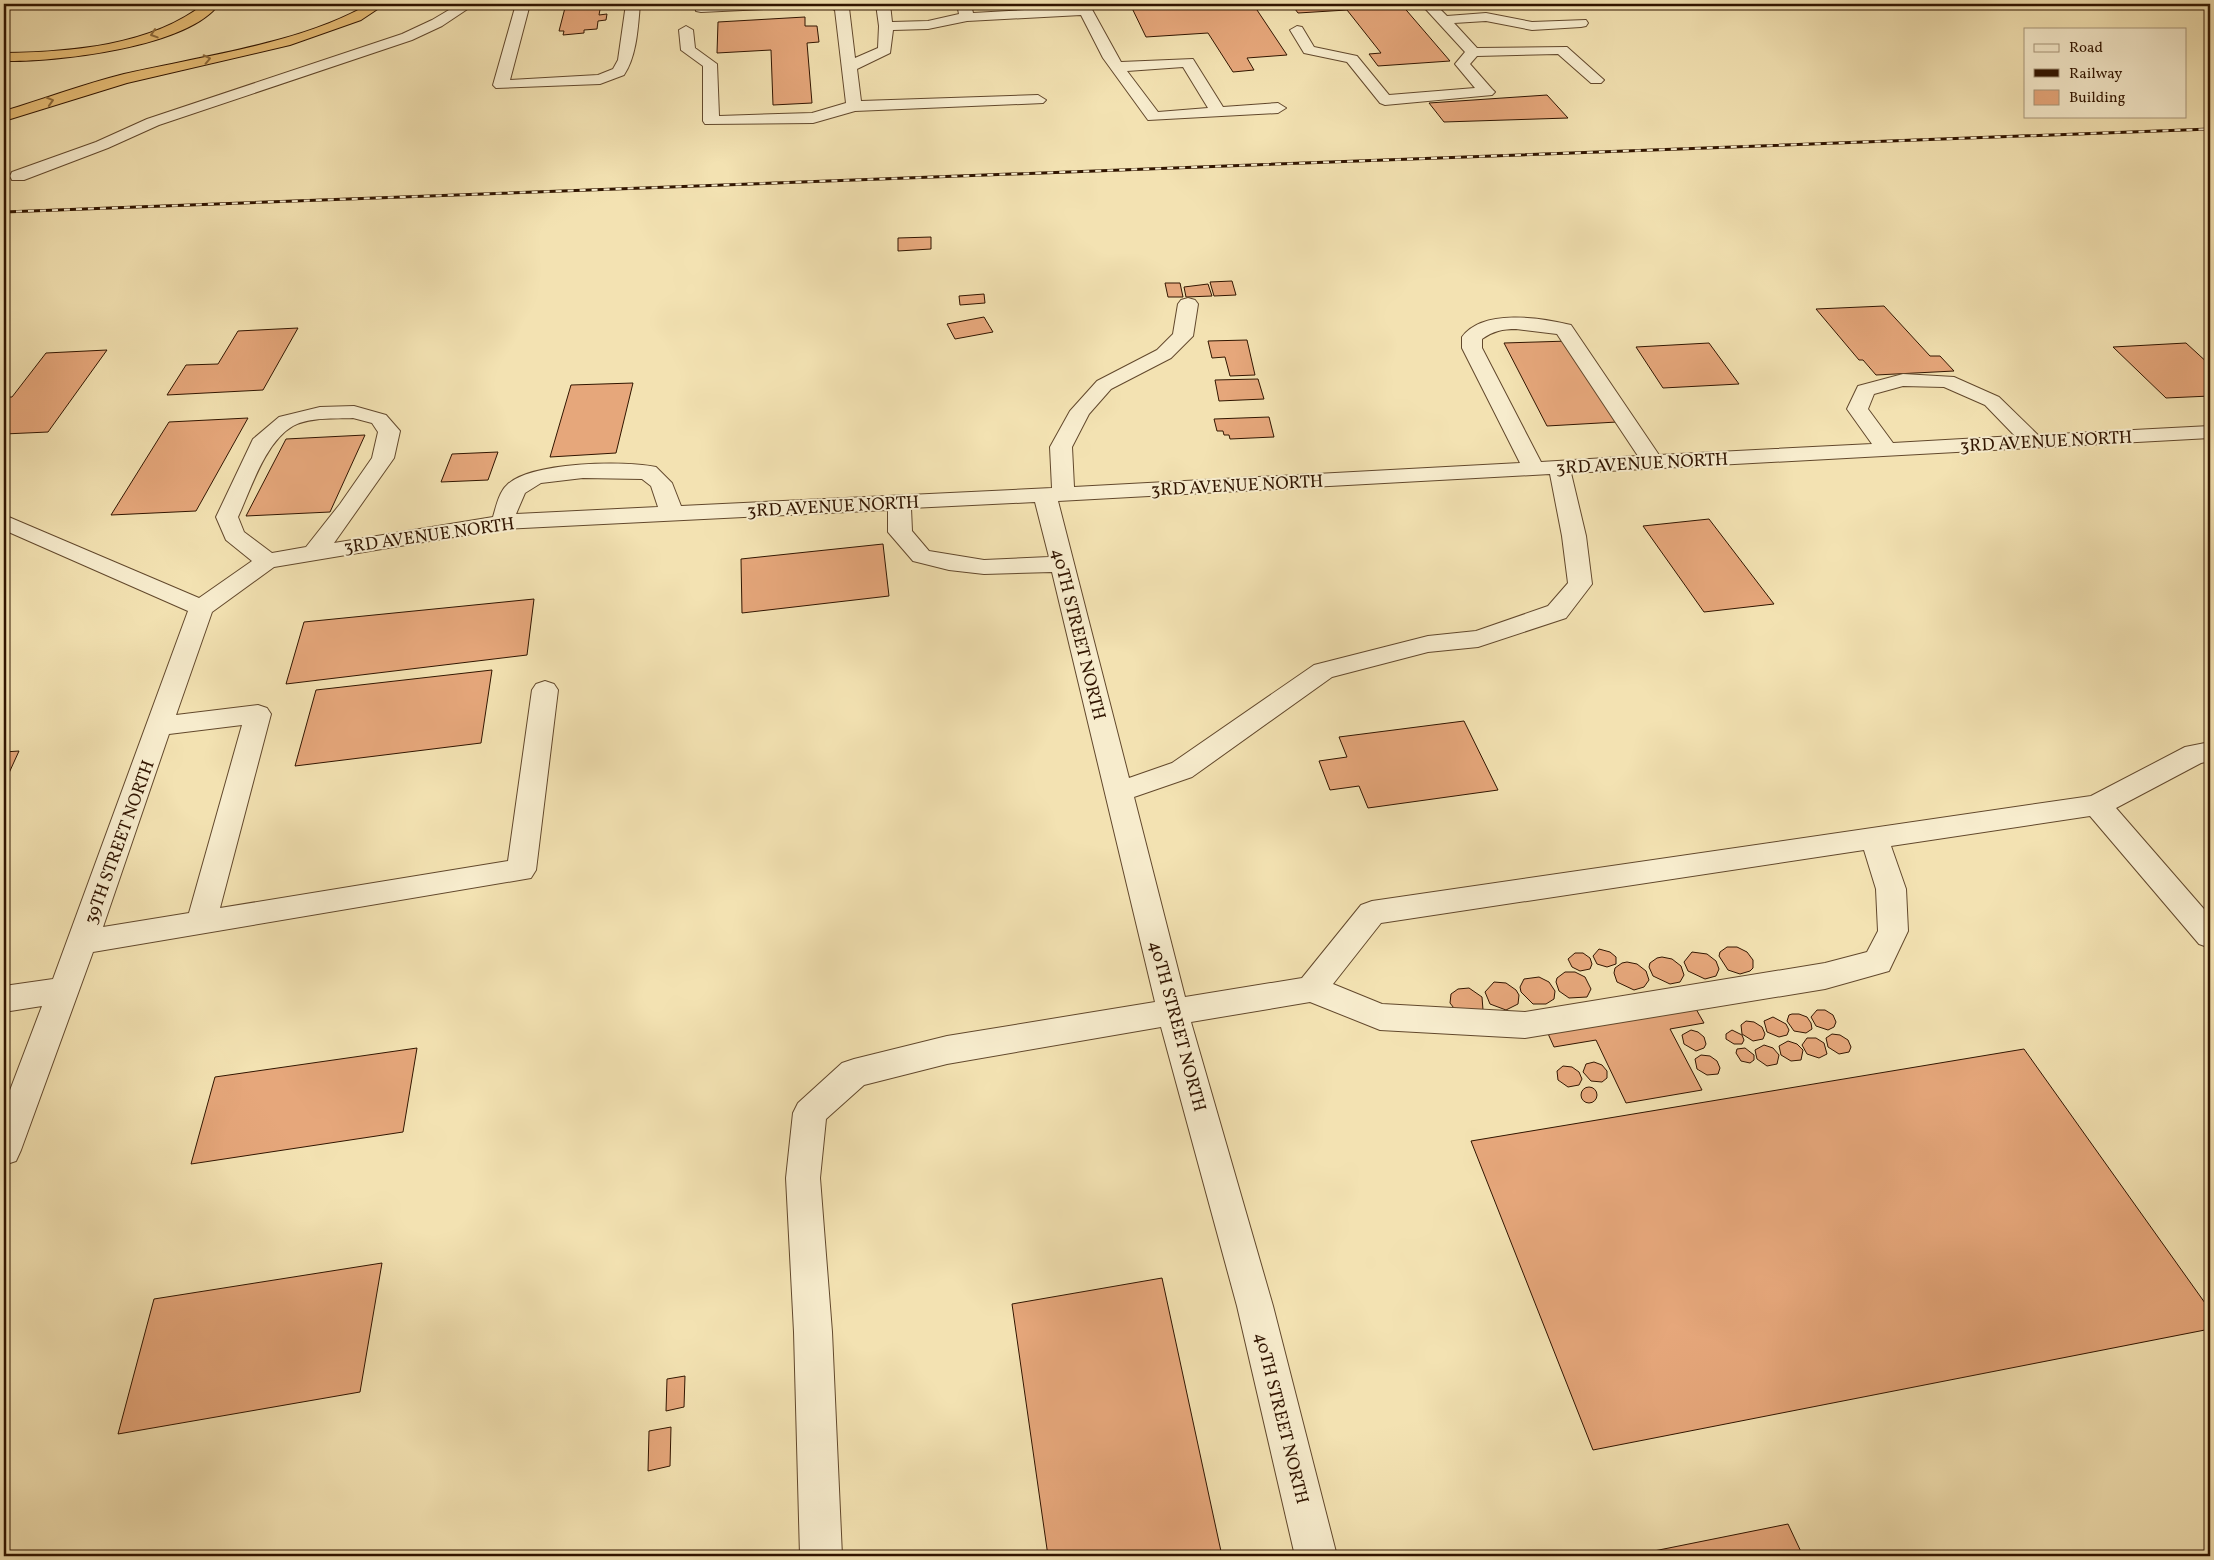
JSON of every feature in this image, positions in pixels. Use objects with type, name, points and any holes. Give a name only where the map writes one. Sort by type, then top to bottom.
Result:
[{"type":"highway","points":[[4,57],[42,56],[117,44],[179,24],[204,13],[212,4]]},
{"type":"highway","points":[[4,116],[123,79],[285,42],[356,17],[378,4]]},
{"type":"street","points":[[18,176],[102,145],[153,122],[407,37],[438,23],[468,4]]},
{"type":"street","points":[[524,4],[501,85],[600,79],[619,72],[626,60],[634,4]]},
{"type":"street","points":[[702,4],[702,8],[785,4]]},
{"type":"street","points":[[830,4],[842,8],[854,106]]},
{"type":"street","points":[[849,68],[885,50],[886,26],[882,4]]},
{"type":"street","points":[[1428,4],[1474,52]]},
{"type":"street","points":[[886,26],[928,25],[966,10],[1084,7],[1107,52],[1154,116],[1278,108]]},
{"type":"street","points":[[1443,20],[1486,17],[1532,26],[1581,22]]},
{"type":"street","points":[[686,30],[688,50],[710,64],[711,121],[813,118],[854,106],[1038,100]]},
{"type":"street","points":[[1297,30],[1309,50],[1352,59],[1385,100],[1487,92],[1462,64],[1474,52],[1562,50],[1596,80]]},
{"type":"street","points":[[1107,52],[1126,51]]},
{"type":"street","points":[[1117,67],[1188,62],[1218,112]]},
{"type":"street","name":"40TH STREET NORTH","points":[[1188,304],[1183,336],[1164,354],[1104,385],[1080,411],[1061,447],[1054,495],[1062,564],[1173,1013],[1255,1306],[1316,1556]]},
{"type":"street","points":[[1534,469],[1472,348],[1472,337],[1482,328],[1502,324],[1536,324],[1564,330],[1653,462]]},
{"type":"street","points":[[1887,449],[1857,408],[1866,390],[1903,380],[1947,381],[1992,401],[2032,441]]},
{"type":"street","points":[[4,522],[202,608],[267,560],[234,535],[227,517],[264,439],[286,421],[320,413],[354,412],[379,419],[389,431],[383,458],[348,509],[315,551]]},
{"type":"street","name":"3RD AVENUE NORTH","points":[[267,560],[502,522],[1054,495],[2210,432]]},
{"type":"street","points":[[1119,792],[1182,770],[1323,671],[1428,644],[1478,639],[1557,612],[1580,584],[1574,536],[1559,467]]},
{"type":"street","points":[[502,522],[515,489],[535,477],[583,471],[648,472],[661,482],[672,514]]},
{"type":"street","points":[[898,502],[900,532],[921,556],[949,563],[984,566],[1062,564]]},
{"type":"street","name":"39TH STREET NORTH","points":[[4,1150],[161,726],[202,608]]},
{"type":"street","points":[[82,942],[521,870],[545,690]]},
{"type":"street","points":[[161,726],[258,714],[201,923]]},
{"type":"street","points":[[1311,989],[1372,913],[2097,805],[2195,754],[2210,752]]},
{"type":"street","points":[[2097,805],[2210,936]]},
{"type":"street","points":[[821,1556],[813,1332],[803,1178],[810,1113],[854,1073],[947,1050],[1311,989],[1380,1017],[1525,1025],[1834,974],[1878,962],[1893,930],[1891,889],[1874,838]]},
{"type":"street","points":[[4,1000],[64,990]]},
{"type":"building","points":[[566,4],[601,4],[599,15],[607,14],[606,20],[598,21],[597,29],[584,30],[584,33],[563,35],[564,31],[559,31]]},
{"type":"building","points":[[1130,4],[1401,4],[1450,61],[1378,66],[1369,54],[1381,53],[1347,10],[1298,13],[1292,5],[1255,7],[1287,55],[1247,58],[1254,70],[1233,72],[1208,33],[1146,37]]},
{"type":"building","points":[[805,17],[805,26],[817,26],[819,42],[807,43],[812,103],[773,105],[771,50],[717,53],[718,22]]},
{"type":"building","points":[[1547,95],[1568,118],[1444,122],[1429,103]]},
{"type":"building","points":[[931,237],[931,249],[898,251],[898,238]]},
{"type":"building","points":[[1232,281],[1236,295],[1214,296],[1210,282]]},
{"type":"building","points":[[1165,283],[1180,283],[1183,297],[1168,297]]},
{"type":"building","points":[[1208,284],[1212,296],[1186,297],[1184,287]]},
{"type":"building","points":[[984,294],[985,303],[960,305],[959,296]]},
{"type":"building","points":[[1884,306],[1930,356],[1940,356],[1954,371],[1876,375],[1863,360],[1859,360],[1816,309]]},
{"type":"building","points":[[984,317],[993,332],[955,339],[947,324]]},
{"type":"building","points":[[298,328],[263,390],[167,395],[186,365],[218,364],[238,331]]},
{"type":"building","points":[[1247,340],[1255,375],[1230,376],[1225,357],[1212,358],[1208,341]]},
{"type":"building","points":[[1569,341],[1617,422],[1547,426],[1504,343]]},
{"type":"building","points":[[1709,343],[1739,384],[1663,388],[1636,347]]},
{"type":"building","points":[[2186,343],[2210,365],[2210,396],[2166,398],[2113,347]]},
{"type":"building","points":[[107,350],[48,432],[4,434],[4,397],[12,397],[46,353]]},
{"type":"building","points":[[1258,379],[1264,399],[1219,401],[1215,380]]},
{"type":"building","points":[[633,383],[616,453],[550,457],[571,385]]},
{"type":"building","points":[[1269,417],[1274,437],[1230,439],[1229,435],[1224,435],[1223,431],[1217,431],[1214,419]]},
{"type":"building","points":[[248,418],[196,511],[111,515],[169,422]]},
{"type":"building","points":[[365,435],[330,512],[246,516],[286,439]]},
{"type":"building","points":[[498,452],[488,480],[441,482],[452,454]]},
{"type":"building","points":[[1709,519],[1774,604],[1704,612],[1643,526]]},
{"type":"building","points":[[883,544],[889,596],[742,613],[741,559]]},
{"type":"building","points":[[534,599],[527,655],[286,684],[304,622]]},
{"type":"building","points":[[492,670],[481,743],[295,766],[316,690]]},
{"type":"building","points":[[1464,721],[1498,790],[1368,808],[1359,786],[1330,790],[1319,761],[1347,757],[1339,737]]},
{"type":"building","points":[[19,751],[4,784],[4,752]]},
{"type":"building","points":[[1727,947],[1737,947],[1747,952],[1753,960],[1753,968],[1740,974],[1728,970],[1719,956],[1720,952]]},
{"type":"building","points":[[1599,949],[1610,952],[1616,957],[1616,964],[1607,967],[1597,964],[1593,956]]},
{"type":"building","points":[[1692,952],[1707,954],[1716,961],[1719,969],[1716,976],[1705,979],[1688,971],[1684,962]]},
{"type":"building","points":[[1575,953],[1583,953],[1590,958],[1592,964],[1590,969],[1580,971],[1572,967],[1568,959]]},
{"type":"building","points":[[1662,957],[1672,959],[1681,966],[1684,975],[1680,982],[1670,984],[1653,976],[1649,967],[1650,963]]},
{"type":"building","points":[[1627,962],[1637,964],[1646,971],[1649,980],[1644,987],[1634,990],[1617,982],[1614,973],[1615,968]]},
{"type":"building","points":[[1565,972],[1575,972],[1585,977],[1591,989],[1587,997],[1569,998],[1559,991],[1556,982],[1557,978]]},
{"type":"building","points":[[1539,977],[1549,982],[1555,991],[1554,999],[1546,1004],[1533,1004],[1521,992],[1520,987],[1524,979]]},
{"type":"building","points":[[1494,982],[1506,983],[1516,990],[1519,995],[1518,1004],[1506,1010],[1490,1004],[1485,992]]},
{"type":"building","points":[[1469,988],[1482,997],[1483,1010],[1457,1012],[1450,1003],[1451,994],[1458,989]]},
{"type":"building","points":[[1688,995],[1704,1023],[1670,1029],[1702,1090],[1626,1103],[1596,1040],[1554,1047],[1541,1018]]},
{"type":"building","points":[[1817,1010],[1825,1010],[1833,1015],[1836,1022],[1834,1027],[1828,1030],[1816,1026],[1811,1017]]},
{"type":"building","points":[[1789,1015],[1807,1017],[1812,1029],[1806,1033],[1794,1031],[1787,1021]]},
{"type":"building","points":[[1773,1017],[1786,1024],[1789,1030],[1787,1035],[1779,1037],[1767,1032],[1764,1021]]},
{"type":"building","points":[[1746,1021],[1754,1022],[1762,1027],[1765,1034],[1763,1039],[1753,1041],[1742,1034],[1741,1025]]},
{"type":"building","points":[[1691,1030],[1698,1032],[1704,1037],[1706,1044],[1704,1048],[1696,1051],[1684,1044],[1682,1035]]},
{"type":"building","points":[[1732,1030],[1742,1035],[1744,1040],[1742,1044],[1734,1044],[1726,1039],[1726,1034]]},
{"type":"building","points":[[1832,1034],[1840,1035],[1848,1040],[1851,1047],[1849,1052],[1839,1054],[1828,1047],[1826,1038]]},
{"type":"building","points":[[1807,1038],[1816,1038],[1824,1043],[1827,1054],[1819,1058],[1807,1054],[1802,1045]]},
{"type":"building","points":[[1788,1041],[1797,1044],[1803,1050],[1801,1060],[1791,1061],[1781,1055],[1779,1046]]},
{"type":"building","points":[[1764,1045],[1773,1048],[1779,1055],[1777,1064],[1767,1066],[1757,1059],[1755,1050]]},
{"type":"building","points":[[417,1048],[403,1132],[191,1164],[215,1077]]},
{"type":"building","points":[[1745,1048],[1754,1055],[1754,1060],[1750,1063],[1741,1061],[1736,1053],[1737,1049]]},
{"type":"building","points":[[2024,1049],[2210,1310],[2210,1329],[1593,1450],[1471,1141]]},
{"type":"building","points":[[1701,1055],[1710,1056],[1717,1061],[1720,1068],[1718,1074],[1707,1075],[1697,1069],[1695,1059]]},
{"type":"building","points":[[1594,1062],[1602,1065],[1607,1071],[1607,1078],[1602,1082],[1591,1081],[1583,1072],[1586,1064]]},
{"type":"building","points":[[1563,1066],[1572,1067],[1579,1072],[1582,1079],[1579,1085],[1568,1087],[1558,1080],[1557,1071]]},
{"type":"building","points":[[1586,1087],[1592,1087],[1597,1092],[1595,1101],[1586,1103],[1581,1098],[1581,1092]]},
{"type":"building","points":[[382,1263],[360,1392],[118,1434],[154,1299]]},
{"type":"building","points":[[1162,1278],[1222,1556],[1048,1556],[1012,1304]]},
{"type":"building","points":[[685,1376],[684,1407],[666,1411],[667,1379]]},
{"type":"building","points":[[671,1427],[670,1466],[648,1471],[649,1431]]},
{"type":"building","points":[[1788,1524],[1803,1556],[1629,1556]]},
{"type":"railway","points":[[4,212],[2210,129]]}]
